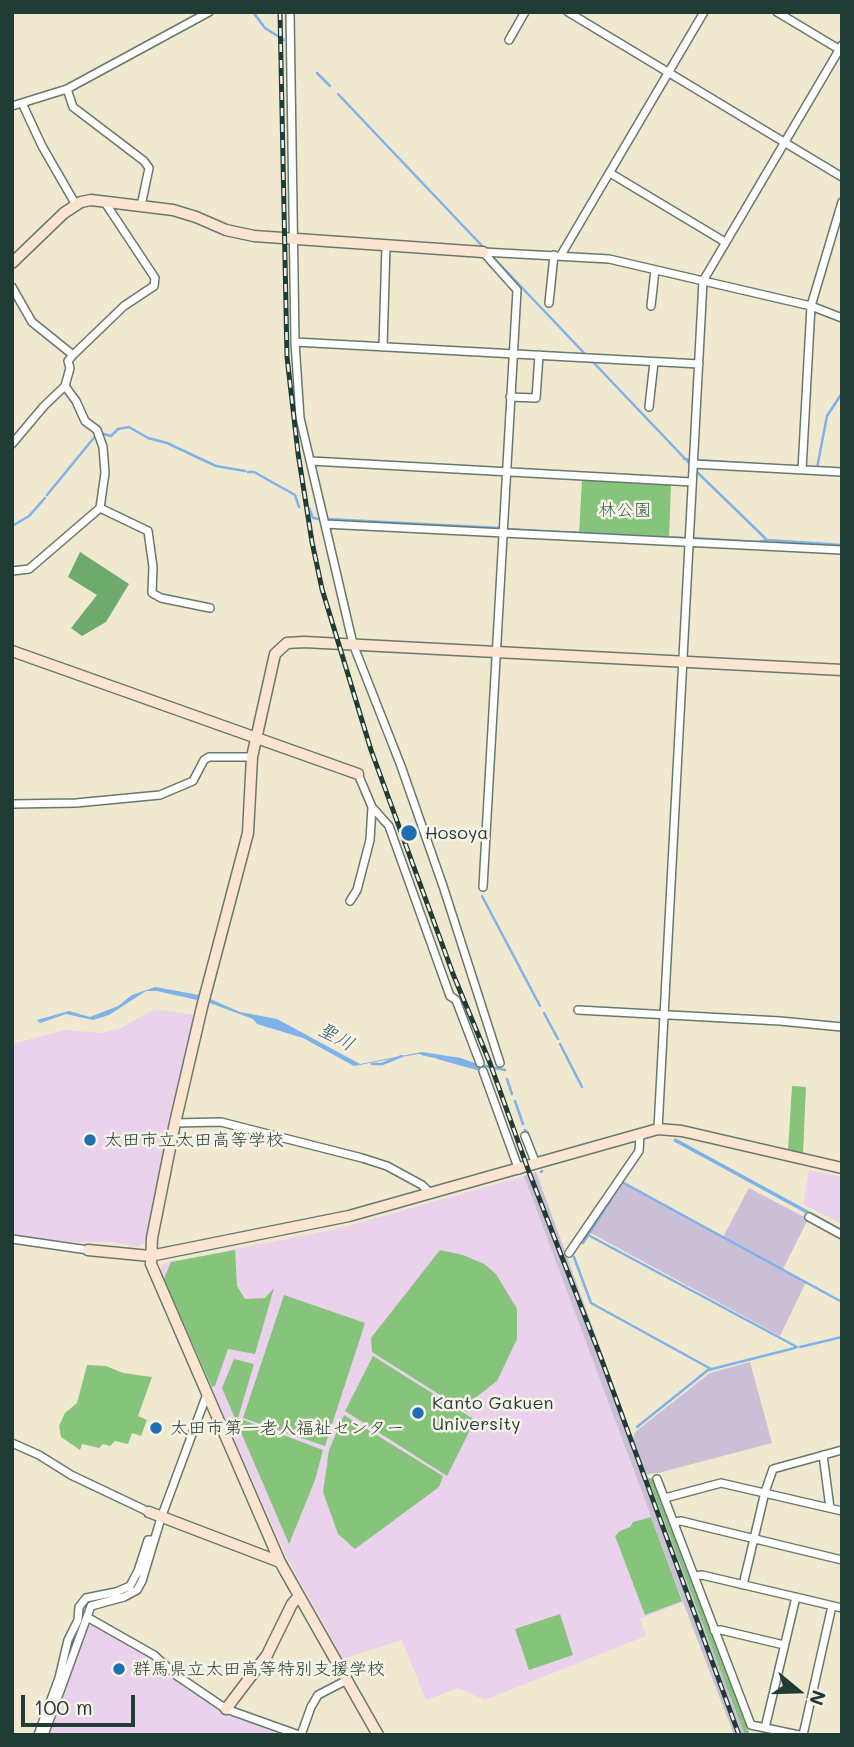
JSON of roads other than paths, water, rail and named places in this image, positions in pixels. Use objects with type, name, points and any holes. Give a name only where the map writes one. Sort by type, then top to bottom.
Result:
[{"type":"street","points":[[12,106],[67,89],[209,12]]},
{"type":"street","points":[[290,12],[292,240],[300,418],[353,644],[418,814],[500,1063]]},
{"type":"street","points":[[509,40],[525,12]]},
{"type":"street","points":[[568,12],[842,177]]},
{"type":"street","points":[[550,303],[558,255],[610,173],[704,12]]},
{"type":"street","points":[[658,1129],[703,281],[841,48],[777,12]]},
{"type":"street","points":[[67,89],[73,107],[144,161],[149,168],[141,206]]},
{"type":"street","points":[[22,103],[42,146],[76,205]]},
{"type":"street","points":[[610,173],[725,242]]},
{"type":"street","points":[[12,444],[44,405],[65,386],[70,368],[68,361],[124,306],[154,286],[155,278],[104,200]]},
{"type":"street","points":[[12,263],[64,213],[81,202],[104,200],[185,213],[226,230],[292,240],[608,260],[811,306],[842,318]]},
{"type":"street","points":[[802,470],[811,306],[842,202]]},
{"type":"street","points":[[383,347],[386,246]]},
{"type":"street","points":[[483,887],[517,290],[484,253]]},
{"type":"street","points":[[651,306],[655,270]]},
{"type":"street","points":[[12,286],[32,322],[74,355]]},
{"type":"street","points":[[295,342],[699,364]]},
{"type":"street","points":[[510,397],[536,398],[539,355]]},
{"type":"street","points":[[649,407],[654,362]]},
{"type":"street","points":[[12,571],[29,569],[100,508],[105,472],[103,447],[97,430],[85,421],[76,401],[65,386]]},
{"type":"street","points":[[311,461],[692,482]]},
{"type":"street","points":[[693,464],[842,472]]},
{"type":"street","points":[[100,508],[148,531],[153,567],[152,593],[161,598],[210,608]]},
{"type":"street","points":[[325,524],[842,550]]},
{"type":"street","points":[[378,1735],[281,1562],[157,1281],[150,1256],[155,1217],[203,1002],[248,833],[252,757],[275,654],[287,643],[353,644],[842,670]]},
{"type":"street","points":[[12,652],[358,774],[372,807],[389,826],[450,996],[456,1000],[480,1063]]},
{"type":"street","points":[[12,804],[76,803],[160,795],[193,781],[204,760],[209,757],[252,757]]},
{"type":"street","points":[[351,901],[357,890],[370,840],[372,807]]},
{"type":"street","points":[[578,1010],[842,1027]]},
{"type":"street","points":[[483,1071],[519,1170]]},
{"type":"street","points":[[175,1123],[221,1122],[362,1158],[387,1166],[422,1185],[431,1194]]},
{"type":"street","points":[[12,1239],[150,1256],[349,1216],[658,1129],[682,1131],[842,1168]]},
{"type":"street","points":[[569,1253],[639,1151],[640,1134]]},
{"type":"street","points":[[524,1136],[536,1164]]},
{"type":"street","points":[[809,1217],[842,1235]]},
{"type":"street","points":[[44,1735],[94,1604],[124,1597],[136,1590],[142,1581],[161,1518],[207,1394]]},
{"type":"street","points":[[12,1443],[161,1518],[281,1562]]},
{"type":"street","points":[[743,1585],[770,1473],[775,1468],[842,1450]]},
{"type":"street","points":[[823,1455],[830,1508]]},
{"type":"street","points":[[657,1479],[751,1725],[801,1735],[832,1606]]},
{"type":"street","points":[[665,1497],[721,1483],[842,1511]]},
{"type":"street","points":[[674,1522],[681,1521],[842,1560]]},
{"type":"street","points":[[38,1735],[59,1678],[68,1640],[78,1620],[79,1607],[86,1598],[116,1592],[130,1586],[148,1540],[151,1540]]},
{"type":"street","points":[[694,1576],[702,1575],[842,1608]]},
{"type":"street","points":[[226,1709],[267,1655],[292,1604],[299,1596]]},
{"type":"street","points":[[765,1728],[796,1597]]},
{"type":"street","points":[[87,1618],[154,1655],[176,1675],[226,1709],[300,1735],[318,1695],[347,1680]]},
{"type":"street","points":[[714,1630],[784,1645]]},
{"type":"water","points":[[155,987],[199,995],[197,1000],[146,991],[109,1015],[93,1020],[66,1014],[40,1023],[37,1020],[69,1011],[90,1017],[118,1006],[132,995]]},
{"type":"water","points":[[208,998],[240,1012],[277,1019],[360,1064],[422,1052],[461,1058],[477,1064],[480,1071],[437,1059],[434,1055],[418,1054],[354,1066],[303,1038],[257,1024],[253,1019],[207,1002]]},
{"type":"water","points":[[675,1138],[842,1229],[842,1233],[673,1141]]},
{"type":"waterway","points":[[253,12],[265,28],[284,40]]},
{"type":"waterway","points":[[317,73],[330,86]]},
{"type":"waterway","points":[[338,94],[486,250]]},
{"type":"waterway","points":[[490,254],[587,356]]},
{"type":"waterway","points":[[592,361],[691,465]]},
{"type":"waterway","points":[[817,468],[827,416],[842,393]]},
{"type":"waterway","points":[[100,433],[111,436],[118,429],[129,427],[148,438],[167,443],[216,466],[245,471]]},
{"type":"waterway","points":[[47,495],[97,434]]},
{"type":"waterway","points":[[684,459],[768,465]]},
{"type":"waterway","points":[[695,470],[767,540],[842,545]]},
{"type":"waterway","points":[[248,472],[254,472],[295,495],[299,507]]},
{"type":"waterway","points":[[12,526],[29,516],[45,498]]},
{"type":"waterway","points":[[309,508],[313,518],[319,519]]},
{"type":"waterway","points":[[327,519],[500,528]]},
{"type":"waterway","points":[[505,529],[560,532]]},
{"type":"waterway","points":[[565,532],[612,534]]},
{"type":"waterway","points":[[616,535],[686,538]]},
{"type":"waterway","points":[[693,538],[758,542],[767,540]]},
{"type":"waterway","points":[[482,896],[540,1006]]},
{"type":"waterway","points":[[544,1013],[558,1039]]},
{"type":"waterway","points":[[560,1044],[582,1087]]},
{"type":"waterway","name":"聖川","points":[[422,1054],[436,1057]]},
{"type":"waterway","name":"聖川","points":[[372,1064],[382,1064],[402,1056]]},
{"type":"waterway","name":"聖川","points":[[481,1065],[505,1070]]},
{"type":"waterway","points":[[507,1079],[512,1094]]},
{"type":"waterway","points":[[515,1101],[523,1124]]},
{"type":"waterway","points":[[525,1130],[528,1133]]},
{"type":"waterway","points":[[583,1243],[622,1182],[842,1302]]},
{"type":"waterway","points":[[588,1235],[797,1347]]},
{"type":"waterway","points":[[574,1257],[591,1303],[711,1369]]},
{"type":"waterway","points":[[800,1347],[842,1337]]},
{"type":"waterway","points":[[637,1427],[708,1370],[795,1348]]},
{"type":"railway","points":[[280,12],[287,357],[298,453],[322,589],[371,750],[453,974],[490,1063],[601,1358],[739,1735]]},
{"type":"place","name":"Hosoya","points":[[409,833]]},
{"type":"place","name":"太田市立太田高等学校","points":[[90,1140]]},
{"type":"place","name":"Kanto Gakuen University","points":[[418,1413]]},
{"type":"place","name":"太田市第一老人福祉センター","points":[[156,1428]]},
{"type":"place","name":"群馬県立太田高等特別支援学校","points":[[119,1669]]},
{"type":"park label","name":"林公園","points":[[625,510]]}]
